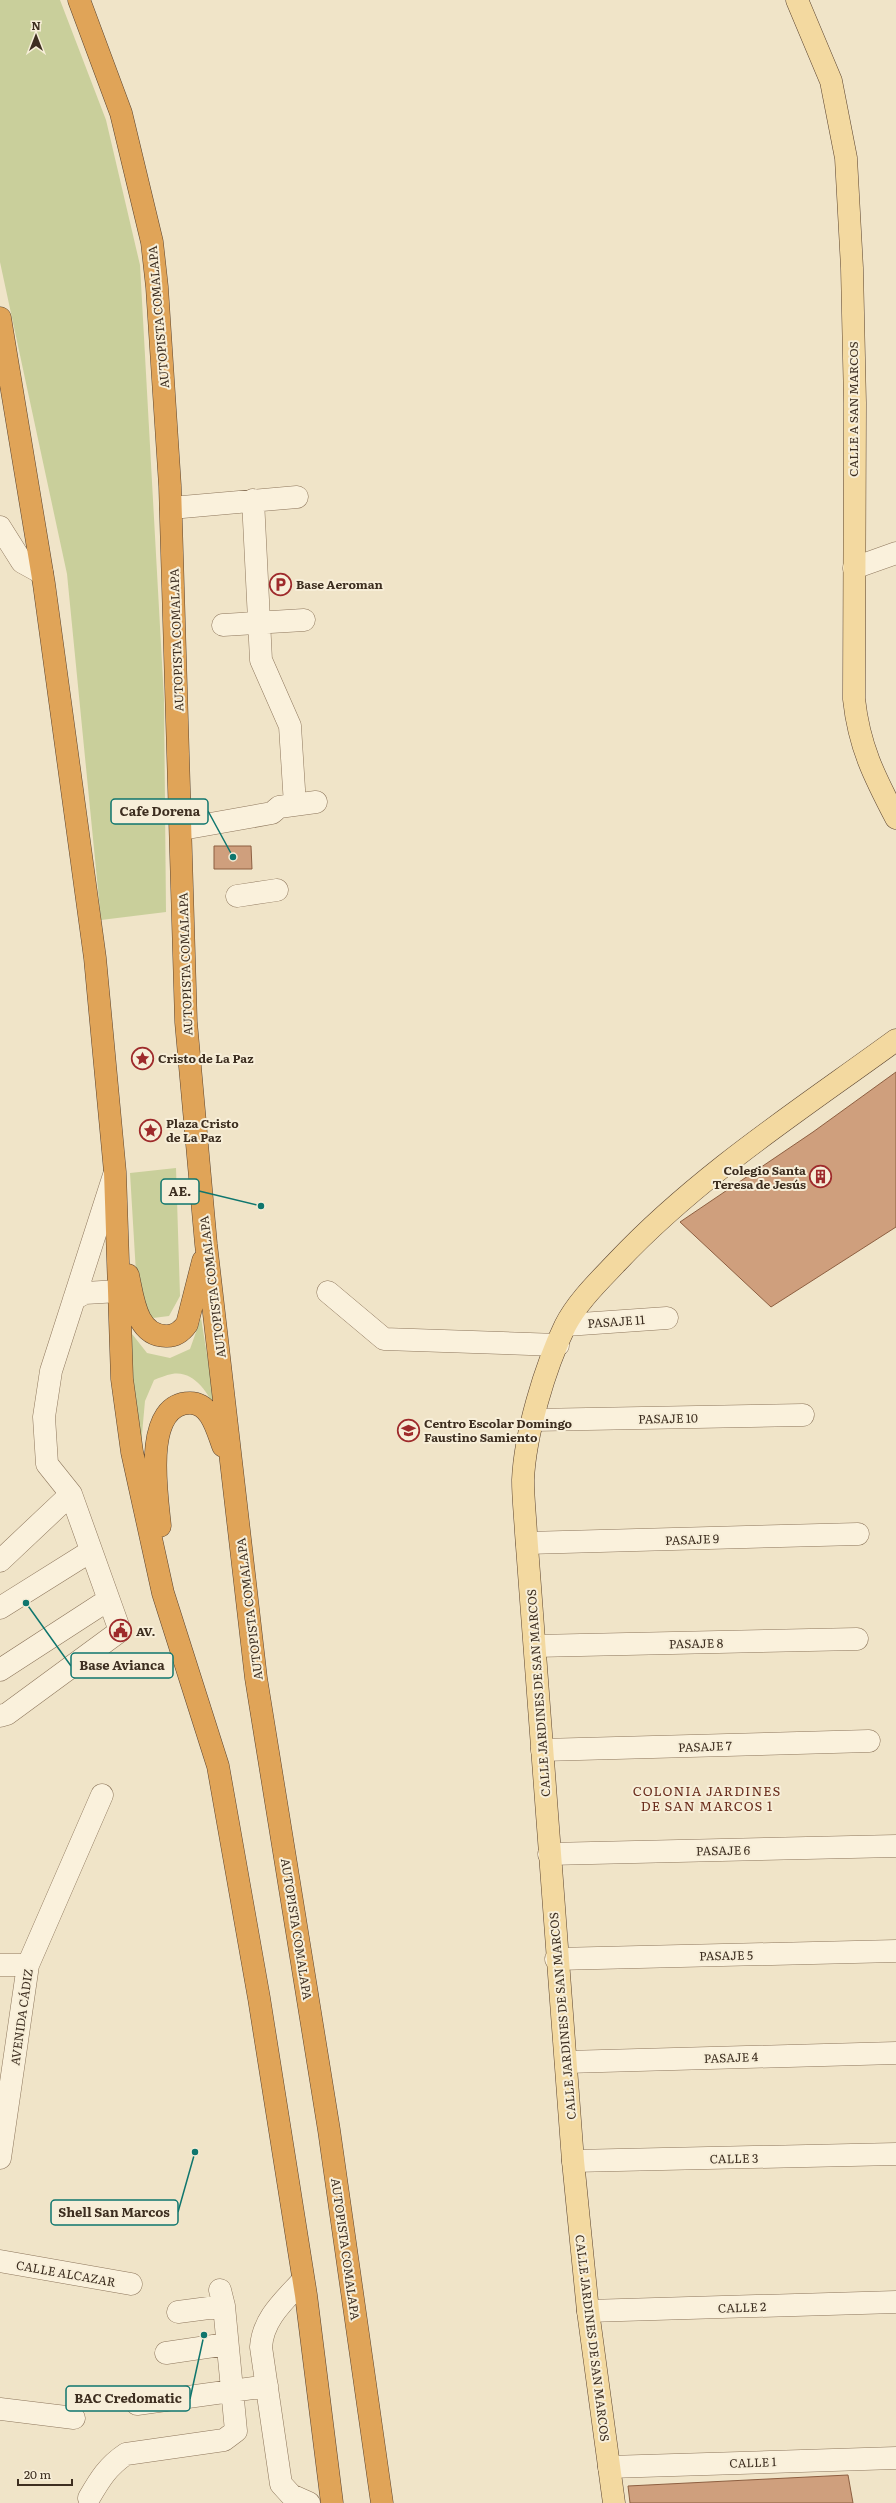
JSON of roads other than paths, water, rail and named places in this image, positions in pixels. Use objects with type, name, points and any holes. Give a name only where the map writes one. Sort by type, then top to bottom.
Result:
[{"type":"highway","name":"AUTOPISTA COMALAPA","points":[[79,0],[121,113],[152,242],[164,377],[171,508],[182,829],[186,1022],[206,1244],[239,1517],[246,1596],[256,1678],[329,2130],[382,2503]]},
{"type":"highway","points":[[0,318],[42,573],[95,958],[115,1172],[122,1379],[132,1452],[163,1593],[218,1766],[259,1998],[303,2280],[332,2503]]},
{"type":"highway","points":[[118,1231],[137,1312],[143,1325],[157,1335],[173,1335],[183,1330],[187,1324],[206,1244]]},
{"type":"highway","points":[[163,1593],[155,1454],[160,1427],[170,1409],[177,1405],[191,1403],[199,1405],[211,1417],[232,1475],[239,1517]]},
{"type":"main road","name":"CALLE A SAN MARCOS","points":[[797,0],[831,81],[846,158],[852,268],[855,404],[854,699],[857,729],[873,773],[896,818]]},
{"type":"main road","name":"CALLE JARDINES DE SAN MARCOS","points":[[614,2503],[588,2311],[573,2161],[566,2062],[556,1959],[523,1480],[533,1420],[566,1325],[589,1291],[638,1240],[712,1174],[896,1040]]},
{"type":"street","points":[[171,508],[297,497]]},
{"type":"street","points":[[253,500],[261,660],[297,725],[295,805]]},
{"type":"street","points":[[0,526],[22,562],[42,573]]},
{"type":"street","points":[[854,568],[896,553]]},
{"type":"street","points":[[223,625],[260,621],[304,620]]},
{"type":"street","points":[[182,829],[272,814],[279,807],[316,802]]},
{"type":"street","points":[[237,896],[277,890]]},
{"type":"street","points":[[0,1716],[7,1714],[120,1631],[71,1494],[47,1464],[44,1417],[51,1371],[115,1172]]},
{"type":"street","points":[[74,1299],[85,1293],[119,1291]]},
{"type":"street","points":[[328,1292],[384,1339],[558,1345]]},
{"type":"street","name":"PASAJE 11","points":[[566,1325],[667,1318]]},
{"type":"street","name":"PASAJE 10","points":[[533,1420],[803,1415]]},
{"type":"street","points":[[0,1561],[71,1494]]},
{"type":"street","name":"PASAJE 9","points":[[527,1543],[858,1534]]},
{"type":"street","points":[[0,1608],[91,1551]]},
{"type":"street","points":[[0,1670],[108,1600]]},
{"type":"street","name":"PASAJE 8","points":[[535,1646],[857,1639]]},
{"type":"street","name":"PASAJE 7","points":[[542,1750],[869,1741]]},
{"type":"street","name":"AVENIDA CÁDIZ","points":[[0,2158],[4,2114],[28,1965],[102,1795]]},
{"type":"street","name":"PASAJE 6","points":[[549,1854],[896,1846]]},
{"type":"street","name":"PASAJE 5","points":[[556,1959],[896,1951]]},
{"type":"street","points":[[0,1965],[28,1965]]},
{"type":"street","name":"PASAJE 4","points":[[566,2062],[896,2053]]},
{"type":"street","name":"CALLE 3","points":[[573,2161],[896,2154]]},
{"type":"street","name":"CALLE ALCAZAR","points":[[0,2261],[131,2284]]},
{"type":"street","points":[[303,2280],[269,2320],[262,2333],[261,2347],[281,2484],[291,2494],[309,2503]]},
{"type":"street","points":[[89,2498],[104,2473],[113,2463],[126,2454],[224,2440],[232,2436],[236,2431],[222,2298],[178,2312]]},
{"type":"street","name":"CALLE 2","points":[[588,2311],[896,2302]]},
{"type":"street","points":[[166,2353],[227,2344]]},
{"type":"street","points":[[137,2404],[267,2386]]},
{"type":"street","points":[[0,2409],[74,2418]]},
{"type":"street","name":"CALLE 1","points":[[609,2467],[896,2458]]},
{"type":"place","name":"Base Aeroman","points":[[281,584]]},
{"type":"place","name":"Cafe Dorena","points":[[233,857]]},
{"type":"place","name":"Cristo de La Paz","points":[[142,1058]]},
{"type":"place","name":"Plaza Cristo de La Paz","points":[[151,1130]]},
{"type":"place","name":"Colegio Santa Teresa de Jesús","points":[[821,1177]]},
{"type":"place","name":"AE.","points":[[261,1206]]},
{"type":"place","name":"Centro Escolar Domingo Faustino Samiento","points":[[408,1430]]},
{"type":"place","name":"Base Avianca","points":[[26,1603]]},
{"type":"place","name":"AV.","points":[[120,1631]]},
{"type":"place","name":"Shell San Marcos","points":[[195,2152]]},
{"type":"place","name":"BAC Credomatic","points":[[204,2335]]},
{"type":"district","name":"COLONIA JARDINES DE SAN MARCOS 1","points":[[707,1798]]}]
